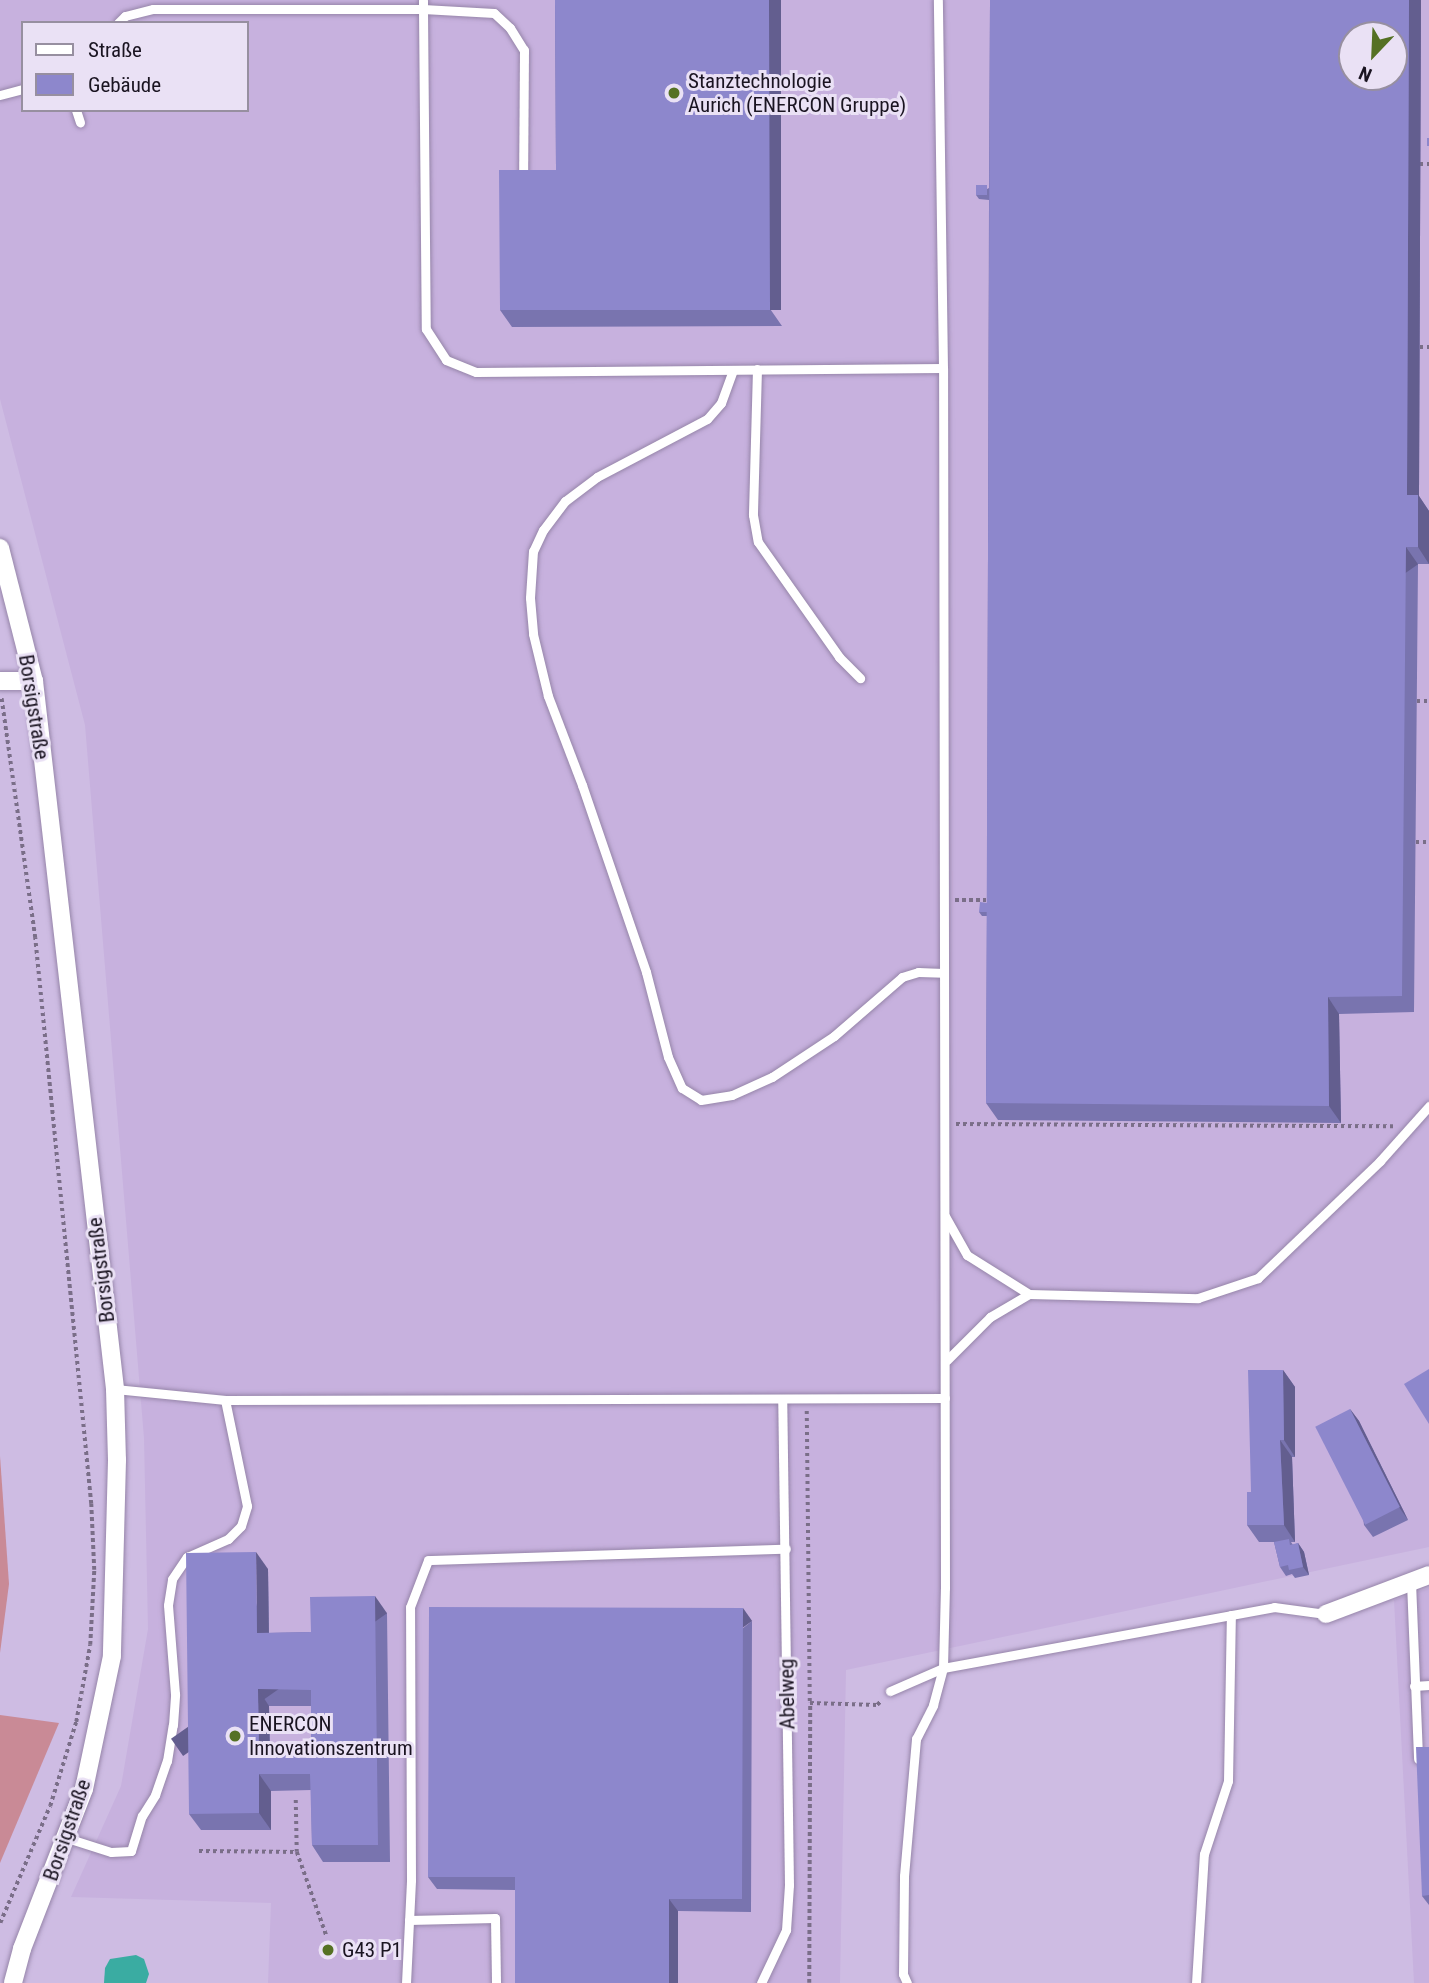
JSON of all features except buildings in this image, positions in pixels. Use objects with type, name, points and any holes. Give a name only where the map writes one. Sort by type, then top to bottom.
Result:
[{"type":"street","name":"Borsigstraße","points":[[0,548],[34,681],[115,1389],[117,1460],[112,1656],[84,1789],[22,1949],[13,1983]]},
{"type":"street","points":[[0,681],[34,681]]},
{"type":"street","points":[[1326,1614],[1429,1575]]},
{"type":"lane","points":[[907,1983],[903,1973],[904,1876],[916,1739],[933,1706],[943,1668],[947,1360],[943,973],[943,368],[938,0]]},
{"type":"lane","points":[[423,4],[426,329],[446,360],[476,372],[943,368]]},
{"type":"lane","points":[[120,21],[125,16],[163,8],[423,4],[494,13],[510,28],[524,50],[523,187]]},
{"type":"lane","points":[[0,95],[21,90]]},
{"type":"lane","points":[[77,112],[80,122]]},
{"type":"lane","points":[[757,369],[753,515],[758,542],[839,657],[860,678]]},
{"type":"lane","points":[[733,370],[721,403],[707,419],[597,477],[565,501],[543,530],[533,551],[530,598],[533,634],[548,696],[582,785],[641,960],[668,1057],[682,1088],[701,1100],[732,1096],[772,1077],[834,1036],[902,977],[918,972],[943,973]]},
{"type":"lane","points":[[944,1214],[967,1255],[1029,1294],[1198,1298],[1258,1278],[1380,1161],[1429,1106]]},
{"type":"lane","points":[[947,1360],[990,1317],[1029,1294]]},
{"type":"lane","points":[[115,1389],[225,1400],[296,1397],[782,1400],[946,1398]]},
{"type":"lane","points":[[67,1838],[111,1852],[131,1851],[142,1816],[155,1795],[167,1760],[173,1725],[175,1694],[168,1605],[172,1579],[187,1556],[228,1539],[241,1526],[247,1506],[225,1400]]},
{"type":"lane","name":"Abelweg","points":[[761,1983],[786,1930],[786,1549],[782,1400]]},
{"type":"lane","points":[[406,1983],[409,1920],[410,1607],[428,1560],[786,1549]]},
{"type":"lane","points":[[1411,1582],[1419,1766]]},
{"type":"lane","points":[[890,1691],[943,1668],[1274,1607],[1326,1614]]},
{"type":"lane","points":[[1196,1983],[1204,1854],[1228,1781],[1231,1615]]},
{"type":"lane","points":[[1414,1686],[1429,1685]]},
{"type":"lane","points":[[409,1920],[495,1918],[496,1983]]},
{"type":"path","points":[[1420,164],[1429,164]]},
{"type":"path","points":[[1420,347],[1429,347]]},
{"type":"path","name":"Borsigstraße","points":[[0,692],[36,938],[87,1463],[94,1570],[90,1645],[76,1722],[50,1806],[0,1923]]},
{"type":"path","points":[[1417,701],[1429,701]]},
{"type":"path","points":[[1416,842],[1429,842]]},
{"type":"path","points":[[943,900],[999,900]]},
{"type":"path","points":[[944,1124],[1411,1126]]},
{"type":"path","points":[[807,1400],[809,1983]]},
{"type":"path","points":[[810,1703],[877,1705],[890,1691]]},
{"type":"path","points":[[296,1800],[297,1852],[327,1937]]},
{"type":"path","points":[[199,1851],[297,1852]]},
{"type":"shaded area","points":[[0,0],[1429,0],[1429,1547],[846,1670],[840,1983],[268,1983],[271,1903],[71,1897],[121,1786],[148,1629],[144,1438],[85,725],[0,399]]},
{"type":"shaded area","points":[[0,1456],[9,1584],[0,1653]]},
{"type":"shaded area","points":[[1429,1588],[1429,1983],[1414,1983],[1394,1600]]},
{"type":"shaded area","points":[[0,1715],[59,1723],[0,1863]]},
{"type":"shaded area","points":[[136,1955],[144,1959],[149,1974],[146,1983],[104,1983],[105,1968],[110,1959]]},
{"type":"place","name":"Stanztechnologie Aurich (ENERCON Gruppe)","points":[[674,93]]},
{"type":"place","name":"ENERCON Innovationszentrum","points":[[235,1736]]},
{"type":"place","name":"G43 P1","points":[[328,1950]]}]
